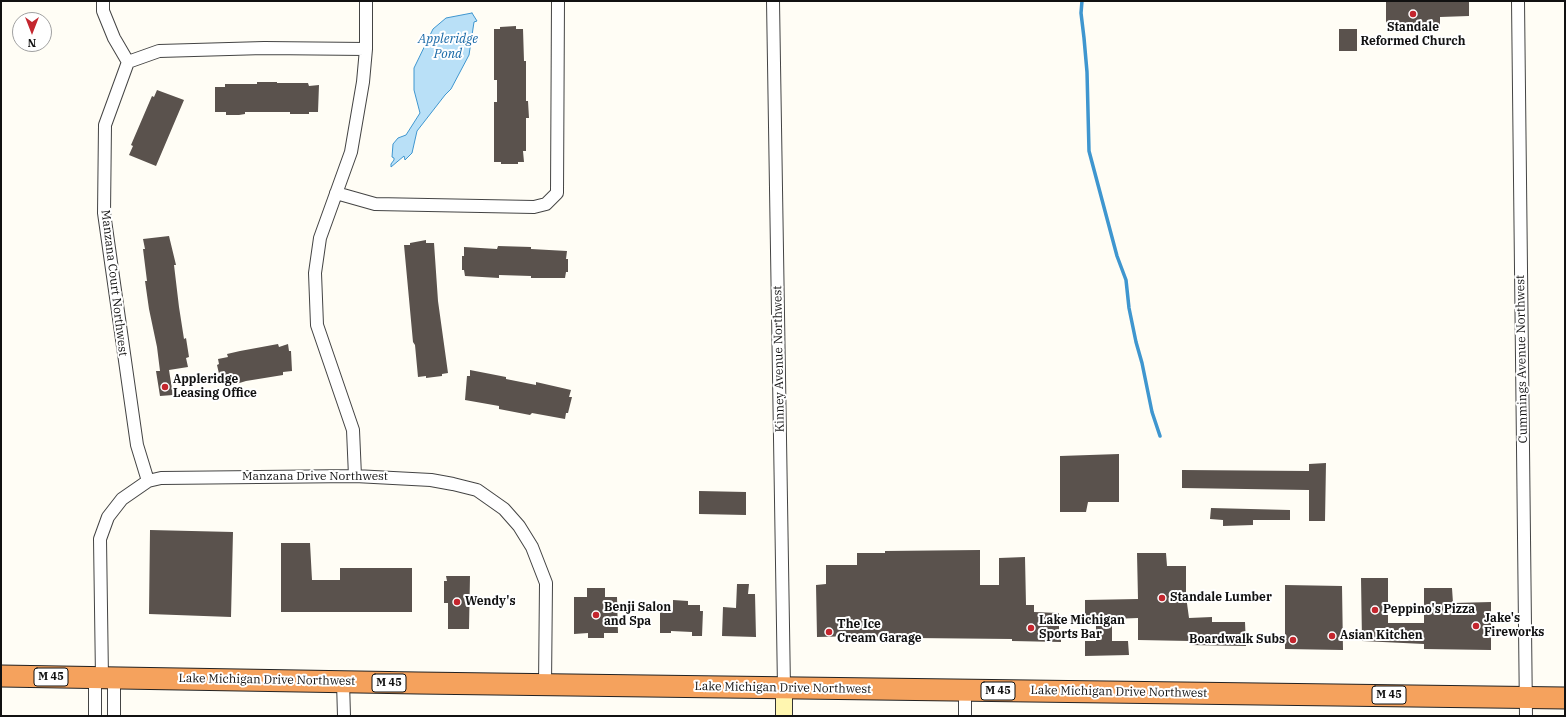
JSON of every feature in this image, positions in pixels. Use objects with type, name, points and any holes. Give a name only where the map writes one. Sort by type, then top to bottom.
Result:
[{"type":"highway","name":"Lake Michigan Drive Northwest","points":[[1,676],[965,690],[1526,706],[1565,698]]},
{"type":"street","points":[[103,1],[103,11],[114,38],[128,62],[159,51],[264,48],[366,49]]},
{"type":"street","points":[[355,476],[353,430],[317,325],[315,273],[320,238],[350,152],[363,82],[366,49],[366,1]]},
{"type":"street","points":[[336,193],[375,204],[528,207],[546,204],[557,193],[558,1]]},
{"type":"street","name":"Kinney Avenue Northwest","points":[[773,1],[784,716]]},
{"type":"street","name":"Cummings Avenue Northwest","points":[[1518,1],[1526,706]]},
{"type":"street","name":"Manzana Court Northwest","points":[[128,62],[105,125],[104,213],[137,445],[148,481]]},
{"type":"street","name":"Manzana Drive Northwest","points":[[103,678],[100,539],[108,517],[122,499],[148,481],[173,477],[355,476],[431,480],[453,484],[477,490],[504,509],[519,526],[532,547],[546,583],[545,685]]},
{"type":"street","points":[[95,716],[103,678]]},
{"type":"street","points":[[103,678],[114,716]]},
{"type":"street","points":[[343,682],[344,716]]},
{"type":"street","points":[[965,690],[965,716]]},
{"type":"water","name":"Appleridge Pond","points":[[472,13],[477,21],[474,22],[469,55],[451,89],[417,131],[412,153],[405,160],[404,156],[391,167],[394,160],[392,157],[393,144],[398,138],[406,135],[420,113],[414,90],[414,68],[433,29],[446,18]]},
{"type":"building","name":"Standale Reformed Church","points":[[1386,1],[1469,1],[1469,16],[1440,17],[1440,26],[1386,26]]},
{"type":"building","points":[[516,26],[516,29],[523,29],[524,61],[526,61],[526,101],[528,101],[529,118],[526,118],[526,151],[523,151],[524,162],[518,162],[518,164],[501,164],[501,162],[494,162],[494,102],[497,102],[497,80],[494,80],[494,29]]},
{"type":"building","points":[[1339,29],[1357,29],[1357,51],[1339,51]]},
{"type":"building","points":[[257,82],[308,83],[309,86],[319,85],[318,112],[309,112],[309,114],[290,114],[290,112],[245,112],[245,114],[239,115],[226,115],[226,112],[215,112],[215,87],[225,87],[225,84],[257,84]]},
{"type":"building","points":[[157,90],[184,100],[156,166],[129,155],[133,146],[131,145],[152,96],[154,97]]},
{"type":"building","points":[[169,236],[176,265],[174,265],[179,307],[184,339],[186,338],[189,357],[186,358],[188,367],[169,370],[173,395],[160,396],[156,371],[160,371],[145,281],[147,281],[143,239]]},
{"type":"building","points":[[426,240],[426,243],[434,243],[438,301],[448,373],[442,374],[442,376],[426,378],[426,376],[418,377],[415,345],[413,342],[404,245],[410,245],[410,243]]},
{"type":"building","points":[[498,246],[531,247],[531,249],[567,251],[566,259],[568,259],[568,272],[566,272],[565,278],[531,278],[531,276],[499,275],[499,278],[465,276],[464,270],[462,270],[462,256],[464,256],[464,247],[497,249]]},
{"type":"building","points":[[278,344],[279,347],[288,344],[289,351],[291,351],[292,371],[283,372],[283,375],[246,381],[233,385],[232,382],[223,384],[217,365],[219,364],[218,359],[228,357],[227,354]]},
{"type":"building","points":[[470,370],[536,385],[536,382],[571,390],[569,397],[572,397],[568,413],[566,413],[565,419],[532,413],[530,415],[499,409],[499,406],[465,400],[467,376],[470,376]]},
{"type":"building","points":[[1119,454],[1119,502],[1088,502],[1086,512],[1060,512],[1060,456]]},
{"type":"building","points":[[1326,463],[1325,521],[1309,521],[1309,490],[1182,488],[1182,470],[1309,471],[1309,464]]},
{"type":"building","points":[[699,491],[746,492],[746,515],[699,514]]},
{"type":"building","points":[[1211,508],[1290,510],[1290,520],[1253,520],[1253,525],[1223,526],[1223,520],[1210,519]]},
{"type":"building","points":[[150,530],[233,532],[231,617],[149,614]]},
{"type":"building","points":[[281,543],[310,543],[312,580],[340,580],[340,568],[412,568],[412,612],[281,612]]},
{"type":"building","points":[[980,550],[980,585],[999,585],[999,558],[1025,557],[1026,605],[1034,605],[1034,612],[1059,613],[1059,631],[1061,631],[1061,642],[1012,641],[1012,639],[858,636],[817,637],[816,585],[826,584],[826,565],[857,565],[857,553],[885,553],[885,551]]},
{"type":"building","points":[[1137,553],[1166,553],[1167,566],[1186,566],[1186,596],[1189,618],[1212,617],[1212,622],[1245,622],[1246,646],[1190,645],[1190,641],[1138,640],[1138,618],[1112,619],[1112,641],[1128,641],[1129,655],[1085,656],[1085,641],[1096,641],[1096,619],[1085,619],[1085,600],[1138,599]]},
{"type":"building","name":"Wendy's","points":[[446,576],[470,576],[469,629],[448,629],[448,603],[444,603],[444,581],[447,581]]},
{"type":"building","points":[[1361,578],[1388,578],[1388,623],[1424,623],[1424,588],[1452,588],[1453,603],[1491,602],[1491,650],[1424,649],[1424,644],[1362,641]]},
{"type":"building","points":[[737,584],[749,584],[748,594],[755,594],[756,637],[722,636],[723,607],[736,608]]},
{"type":"building","points":[[1285,585],[1342,586],[1343,650],[1285,649]]},
{"type":"building","name":"Benji Salon and Spa","points":[[587,588],[605,588],[605,597],[617,597],[618,633],[604,633],[604,638],[588,638],[588,633],[574,634],[574,597],[587,597]]},
{"type":"building","points":[[673,600],[688,601],[688,605],[700,605],[700,611],[703,611],[702,636],[692,636],[692,632],[671,631],[671,633],[660,633],[660,610],[673,610]]},
{"type":"waterway","points":[[1082,1],[1081,13],[1087,72],[1089,151],[1117,256],[1126,280],[1129,308],[1136,342],[1152,412],[1160,436]]},
{"type":"place","name":"Standale Reformed Church","points":[[1413,14]]},
{"type":"place","name":"Appleridge Leasing Office","points":[[165,387]]},
{"type":"place","name":"Standale Lumber","points":[[1162,598]]},
{"type":"place","name":"Wendy's","points":[[457,602]]},
{"type":"place","name":"Peppino's Pizza","points":[[1375,610]]},
{"type":"place","name":"Benji Salon and Spa","points":[[596,615]]},
{"type":"place","name":"Jake's Fireworks","points":[[1476,626]]},
{"type":"place","name":"Lake Michigan Sports Bar","points":[[1031,628]]},
{"type":"place","name":"The Ice Cream Garage","points":[[829,632]]},
{"type":"place","name":"Asian Kitchen","points":[[1332,636]]},
{"type":"place","name":"Boardwalk Subs","points":[[1293,640]]}]
